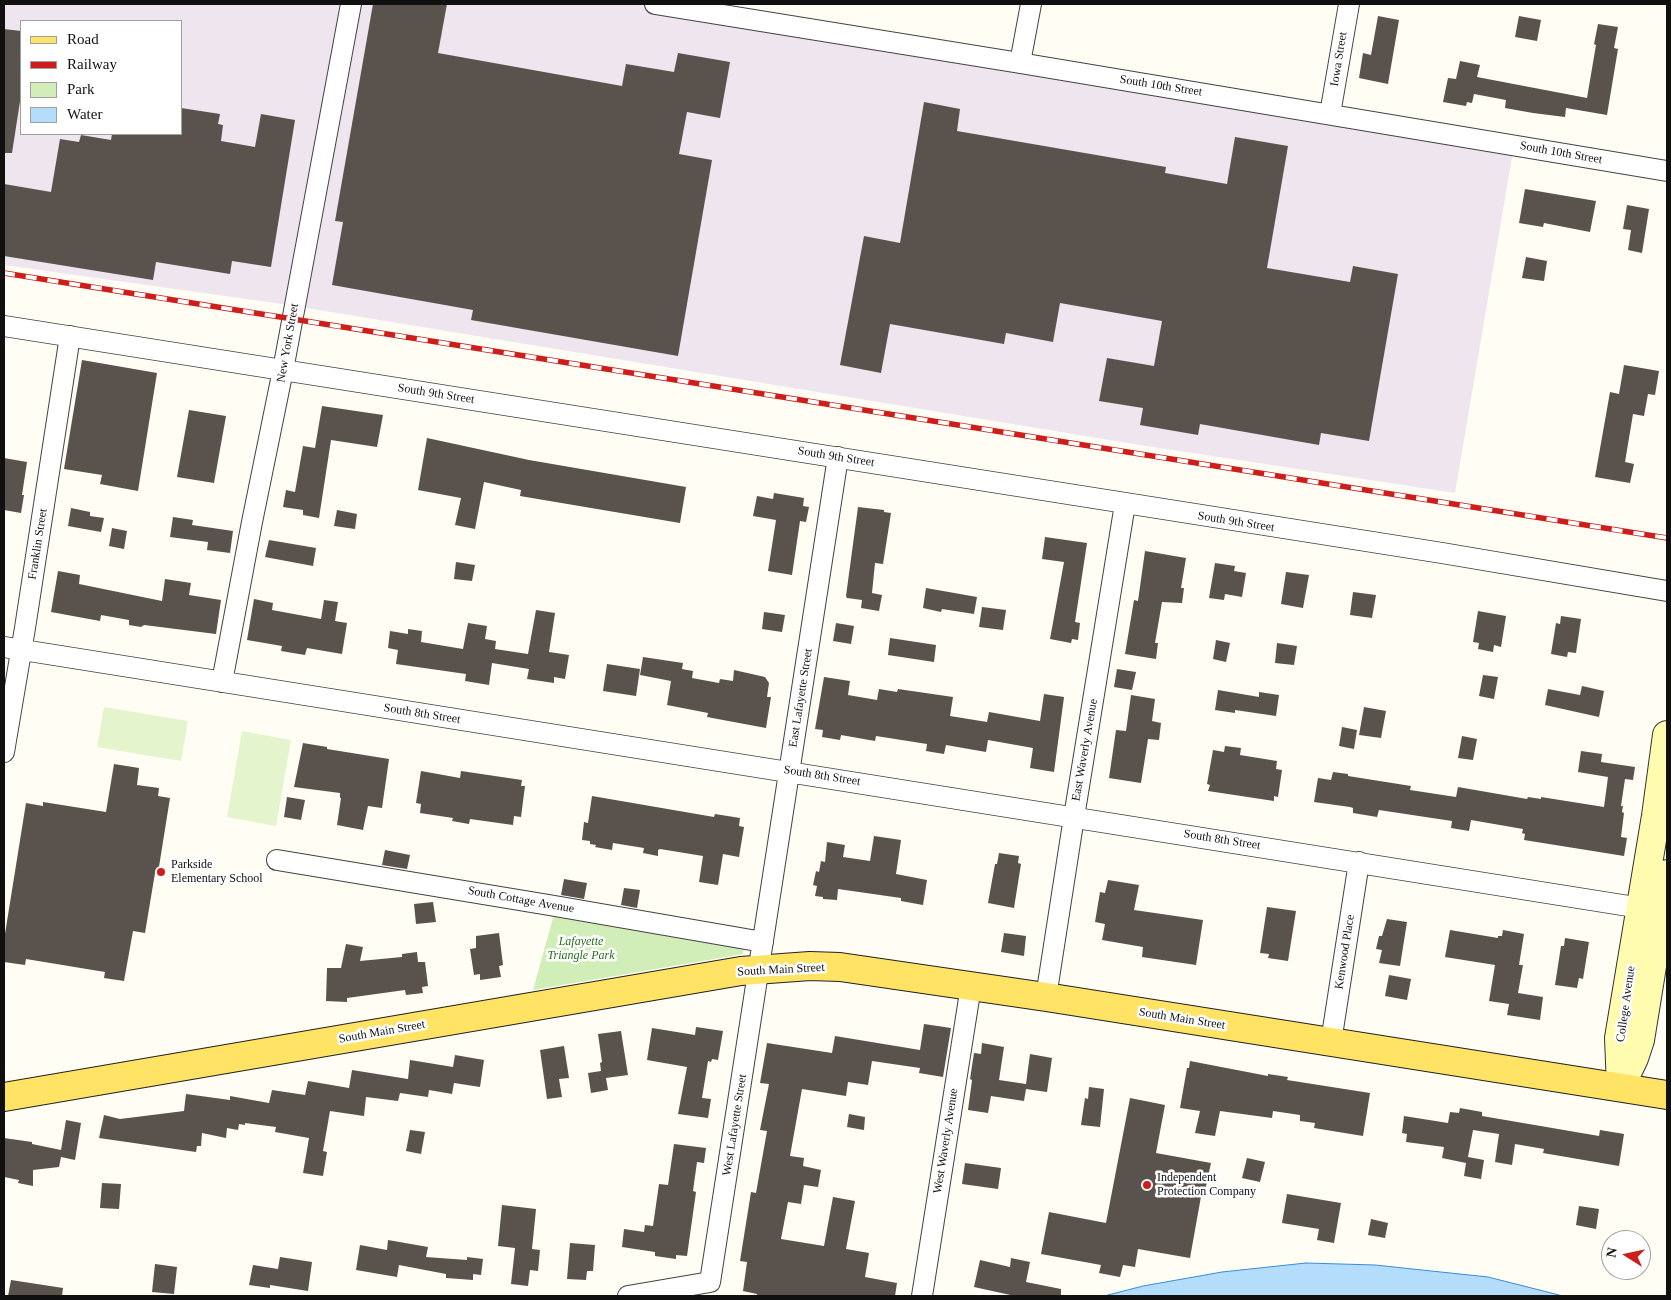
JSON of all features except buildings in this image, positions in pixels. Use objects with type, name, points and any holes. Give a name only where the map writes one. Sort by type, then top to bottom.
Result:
[{"type":"main road","name":"College Avenue","points":[[1620,1087],[1619,1038],[1667,735]]},
{"type":"main road","name":"College Avenue","points":[[1620,1087],[1634,1058],[1640,1040],[1667,874]]},
{"type":"main road","name":"South Main Street","points":[[4,1097],[761,956],[810,966],[840,967],[1046,997],[1667,1095]]},
{"type":"street","name":"New York Street","points":[[222,682],[283,370],[351,4]]},
{"type":"street","name":"South 10th Street","points":[[655,4],[705,8],[1020,63],[1667,171]]},
{"type":"street","points":[[1020,63],[1031,4]]},
{"type":"street","name":"Iowa Street","points":[[1330,114],[1349,4]]},
{"type":"street","name":"South 9th Street","points":[[4,326],[1442,553],[1667,591]]},
{"type":"street","name":"Franklin Street","points":[[4,752],[13,648],[70,336]]},
{"type":"street","name":"East Lafayette Street","points":[[761,956],[838,457]]},
{"type":"street","name":"East Waverly Avenue","points":[[1046,997],[1125,504]]},
{"type":"street","name":"South 8th Street","points":[[13,648],[1641,908]]},
{"type":"street","name":"South Cottage Avenue","points":[[277,860],[761,956]]},
{"type":"street","name":"Kenwood Place","points":[[1331,1042],[1359,862]]},
{"type":"street","name":"West Lafayette Street","points":[[628,1296],[710,1282],[761,956]]},
{"type":"street","name":"West Waverly Avenue","points":[[922,1296],[970,986]]},
{"type":"shaded area","points":[[4,4],[655,4],[1514,145],[1455,493],[1140,445],[282,304],[4,265]]},
{"type":"green space","points":[[104,707],[188,721],[181,761],[97,747]]},
{"type":"green space","points":[[242,731],[291,740],[276,826],[227,817]]},
{"type":"green space","name":"Lafayette Triangle Park","points":[[555,911],[744,945],[743,954],[533,990]]},
{"type":"water","points":[[1306,1263],[1375,1265],[1488,1277],[1563,1296],[1104,1296],[1143,1286],[1222,1272]]},
{"type":"railway","points":[[4,273],[1667,538]]},
{"type":"place","name":"Parkside Elementary School","points":[[161,872]]},
{"type":"place","name":"Independent Protection Company","points":[[1147,1185]]}]
